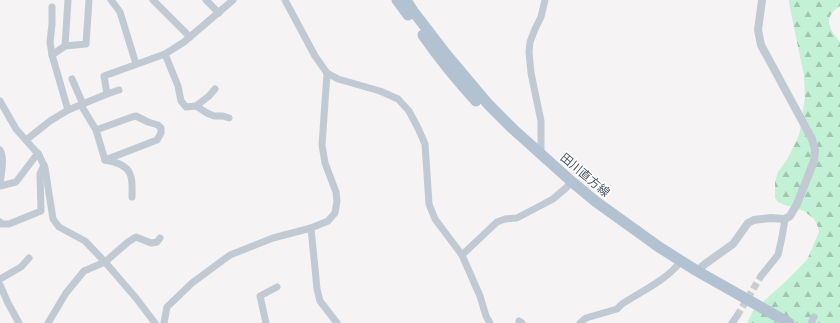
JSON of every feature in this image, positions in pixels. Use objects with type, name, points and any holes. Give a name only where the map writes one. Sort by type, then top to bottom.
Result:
[{"type":"main road","name":"田川直方線","points":[[397,0],[438,57],[461,85],[510,136],[537,161],[659,247],[679,263],[776,323]]},
{"type":"main road","name":"田川直方線","points":[[406,0],[446,54],[488,104],[569,184]]},
{"type":"main road","name":"田川直方線","points":[[679,263],[697,271],[789,323]]},
{"type":"street","points":[[65,46],[68,0]]},
{"type":"street","points":[[52,55],[65,46],[86,44],[89,0]]},
{"type":"street","points":[[111,0],[120,12],[136,64]]},
{"type":"street","points":[[153,0],[190,38]]},
{"type":"street","points":[[206,0],[219,13]]},
{"type":"street","points":[[107,94],[104,76],[165,54],[190,38],[233,0]]},
{"type":"street","points":[[285,0],[315,56],[327,73],[338,79],[380,91],[398,99],[410,111],[425,144],[426,179],[429,204],[435,219],[462,255],[490,323]]},
{"type":"street","points":[[541,155],[541,121],[531,73],[529,52],[530,42],[541,17],[545,0]]},
{"type":"street","points":[[697,271],[733,244],[748,223],[754,220],[770,218],[785,219],[790,216],[797,204],[814,161],[815,150],[812,138],[761,45],[758,30],[762,0]]},
{"type":"street","points":[[52,7],[50,42],[52,55],[68,110]]},
{"type":"street","points":[[165,54],[178,86],[182,101],[186,107],[196,106],[209,96],[215,89]]},
{"type":"street","points":[[164,323],[168,307],[172,302],[192,283],[230,255],[273,238],[311,228],[328,221],[335,213],[337,201],[336,192],[325,163],[322,145],[327,73]]},
{"type":"street","points":[[72,79],[82,104],[96,130],[105,160]]},
{"type":"street","points":[[26,140],[50,121],[68,110],[119,90]]},
{"type":"street","points":[[0,101],[16,129],[38,153],[44,165],[53,219],[59,226],[85,241],[136,298],[155,323]]},
{"type":"street","points":[[196,106],[207,114],[229,118]]},
{"type":"street","points":[[96,130],[136,116],[158,125],[161,128],[161,133],[157,140],[105,160]]},
{"type":"street","points":[[0,150],[2,154],[2,168],[0,185],[16,182],[38,153]]},
{"type":"street","points":[[105,160],[116,162],[128,170],[131,174],[132,197]]},
{"type":"street","points":[[0,222],[2,224],[9,224],[41,211],[40,174],[44,165]]},
{"type":"street","points":[[462,255],[497,222],[505,219],[517,218],[553,199],[569,184]]},
{"type":"street","points":[[762,276],[778,255],[785,219]]},
{"type":"street","points":[[311,228],[317,289],[320,300],[337,323]]},
{"type":"street","points":[[48,323],[66,294],[84,271],[105,262],[136,237],[151,242],[157,242],[160,238]]},
{"type":"street","points":[[0,278],[21,267],[29,258]]},
{"type":"street","points":[[580,323],[586,318],[617,309],[622,304],[664,278],[679,263]]},
{"type":"street","points":[[0,285],[19,323]]},
{"type":"street","points":[[266,323],[260,296],[278,287]]},
{"type":"street","points":[[732,323],[737,316]]},
{"type":"green space","points":[[789,0],[840,0],[840,6],[834,10],[829,19],[829,23],[830,28],[840,42],[840,323],[747,323],[753,311],[807,260],[819,232],[814,219],[804,211],[778,202],[775,198],[775,182],[778,172],[788,158],[799,135],[805,97],[804,76]]},
{"type":"tunnel","points":[[737,316],[761,276]]}]
